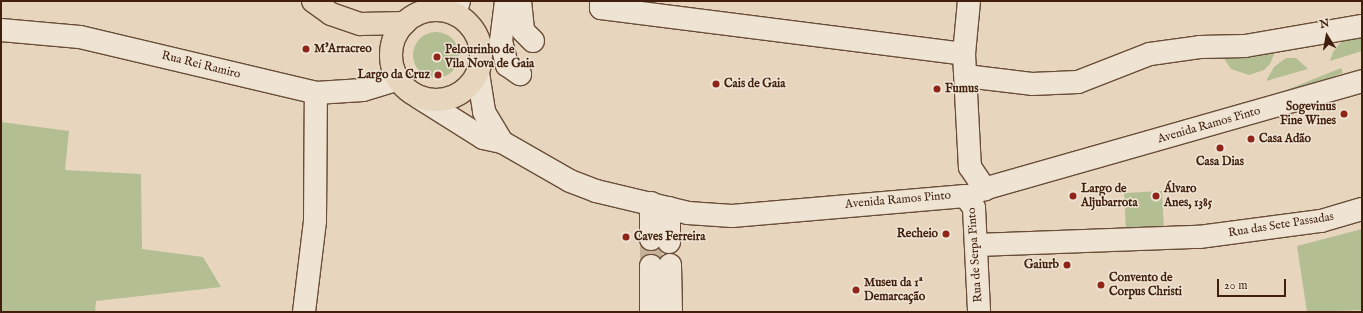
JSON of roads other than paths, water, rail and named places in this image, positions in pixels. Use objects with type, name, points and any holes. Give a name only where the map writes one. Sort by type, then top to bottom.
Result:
[{"type":"main road","points":[[313,1],[334,7],[360,24],[391,54]]},
{"type":"main road","points":[[360,24],[405,22],[426,12],[457,8],[479,39],[482,56],[478,73],[468,88],[453,97],[435,100],[418,96],[404,87],[394,72],[391,54],[395,37],[405,22]]},
{"type":"street","points":[[506,1],[501,41],[508,65],[520,74]]},
{"type":"street","points":[[520,1],[523,31],[533,41]]},
{"type":"street","points":[[601,1],[601,8],[964,54]]},
{"type":"street","name":"Rua de Serpa Pinto","points":[[968,1],[964,54],[970,167],[977,193],[974,208],[977,245],[979,312]]},
{"type":"street","points":[[966,76],[1032,84],[1078,82],[1150,54],[1200,47],[1245,46],[1362,26]]},
{"type":"street","name":"Rua Rei Ramiro","points":[[1,30],[80,37],[316,93],[363,90],[399,79]]},
{"type":"street","name":"Avenida Ramos Pinto","points":[[478,73],[484,112],[502,142]]},
{"type":"street","name":"Avenida Ramos Pinto","points":[[418,96],[483,138],[502,142],[570,181],[596,191],[688,213],[732,216],[977,193],[1362,81]]},
{"type":"street","points":[[304,311],[315,221],[316,93]]},
{"type":"street","points":[[660,206],[660,240]]},
{"type":"street","name":"Rua das Sete Passadas","points":[[977,245],[1200,237],[1321,221],[1362,209]]},
{"type":"street","points":[[651,312],[661,266],[671,312]]},
{"type":"tunnel","points":[[651,239],[651,266]]},
{"type":"place","name":"M'Arracreo","points":[[306,49]]},
{"type":"place","name":"Pelourinho de Vila Nova de Gaia","points":[[437,57]]},
{"type":"place","name":"Largo da Cruz","points":[[438,75]]},
{"type":"place","name":"Cais de Gaia","points":[[716,84]]},
{"type":"place","name":"Fumus","points":[[937,89]]},
{"type":"place","name":"Sogevinus Fine Wines","points":[[1344,114]]},
{"type":"place","name":"Casa Adão","points":[[1251,139]]},
{"type":"place","name":"Casa Dias","points":[[1220,148]]},
{"type":"place","name":"Largo de Aljubarrota","points":[[1073,196]]},
{"type":"place","name":"Álvaro Anes, 1385","points":[[1156,196]]},
{"type":"place","name":"Recheio","points":[[946,234]]},
{"type":"place","name":"Caves Ferreira","points":[[626,237]]},
{"type":"place","name":"Gaiurb","points":[[1067,265]]},
{"type":"place","name":"Convento de Corpus Christi","points":[[1101,285]]},
{"type":"place","name":"Museu da 1ª Demarcação","points":[[856,290]]}]
